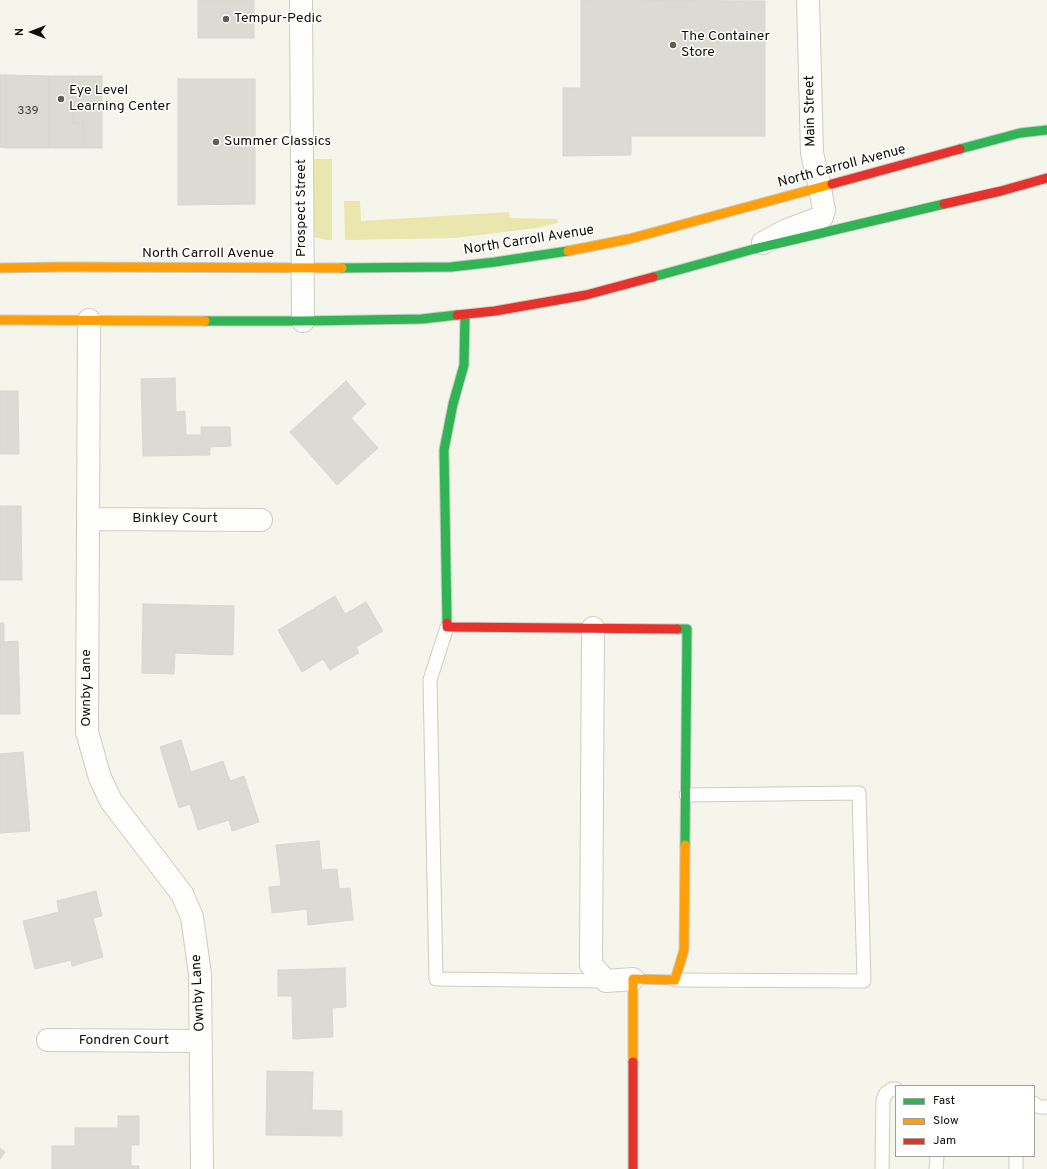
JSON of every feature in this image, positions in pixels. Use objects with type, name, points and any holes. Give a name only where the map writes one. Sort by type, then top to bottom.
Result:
[{"type":"main road","name":"North Carroll Avenue","points":[[0,268],[70,267],[302,269],[451,267],[551,254],[628,239],[1020,133],[1047,130]]},
{"type":"main road","points":[[0,320],[303,321],[422,319],[495,311],[586,295],[754,249],[1046,179]]},
{"type":"main road","points":[[465,314],[464,365],[453,404],[444,450],[447,627],[687,628],[684,950],[675,980],[633,979],[633,1169]]},
{"type":"street","name":"Prospect Street","points":[[301,0],[303,321]]},
{"type":"street","name":"Main Street","points":[[754,249],[784,231],[822,217],[824,210],[812,153],[808,0]]},
{"type":"street","name":"Ownby Lane","points":[[88,320],[87,732],[100,778],[111,801],[182,894],[192,917],[200,974],[202,1169]]},
{"type":"street","name":"Binkley Court","points":[[88,519],[261,520]]},
{"type":"street","points":[[592,628],[591,965],[606,981],[633,979]]},
{"type":"street","name":"Fondren Court","points":[[48,1040],[201,1042]]},
{"type":"lane","points":[[447,627],[430,680],[436,980],[606,981]]},
{"type":"lane","points":[[675,980],[864,981],[859,793],[686,796]]},
{"type":"lane","points":[[882,1169],[883,1100],[886,1093],[892,1089],[895,1089]]},
{"type":"lane","points":[[1035,1104],[1039,1107],[1047,1107]]},
{"type":"lane","points":[[936,1169],[937,1157]]},
{"type":"lane","points":[[1016,1157],[1016,1169]]},
{"type":"shaded area","points":[[313,159],[332,159],[332,240],[315,237],[313,230]]},
{"type":"shaded area","points":[[344,201],[360,201],[361,221],[509,212],[510,218],[557,219],[558,223],[537,228],[455,238],[345,240]]},
{"type":"building","name":"Tempur-Pedic","points":[[198,0],[254,0],[254,38],[198,38]]},
{"type":"building","name":"The Container Store","points":[[581,0],[765,1],[765,136],[631,136],[631,155],[563,156],[563,88],[581,88]]},
{"type":"building","points":[[0,75],[6,75],[6,148],[0,147]]},
{"type":"building","points":[[6,75],[49,76],[49,148],[6,148]]},
{"type":"building","name":"Eye Level Learning Center","points":[[49,76],[73,76],[73,123],[83,123],[83,148],[49,148]]},
{"type":"building","points":[[73,76],[102,76],[102,148],[83,148],[83,123],[73,123]]},
{"type":"building","name":"Summer Classics","points":[[178,79],[255,79],[255,204],[178,205]]},
{"type":"building","points":[[175,378],[176,412],[185,411],[186,435],[201,435],[201,427],[230,427],[231,446],[210,447],[210,455],[143,456],[141,379]]},
{"type":"building","points":[[346,381],[366,404],[351,418],[378,448],[337,485],[290,432]]},
{"type":"building","points":[[0,391],[18,391],[19,454],[0,454]]},
{"type":"building","points":[[0,506],[21,506],[22,580],[0,580]]},
{"type":"building","points":[[335,596],[345,614],[366,602],[383,631],[356,647],[359,653],[330,670],[323,659],[302,672],[278,630]]},
{"type":"building","points":[[143,604],[234,606],[233,655],[175,653],[174,674],[142,673]]},
{"type":"building","points":[[0,623],[4,623],[4,642],[18,641],[20,714],[0,714]]},
{"type":"building","points":[[181,740],[191,772],[223,761],[230,781],[244,776],[259,822],[232,831],[229,820],[198,830],[190,804],[179,808],[160,747]]},
{"type":"building","points":[[23,752],[30,831],[0,833],[0,754]]},
{"type":"building","points":[[319,841],[322,870],[337,869],[339,889],[350,888],[353,920],[308,925],[307,909],[272,913],[269,887],[281,886],[276,845]]},
{"type":"building","points":[[96,891],[102,916],[93,918],[103,957],[72,966],[71,960],[35,969],[23,921],[59,912],[57,901]]},
{"type":"building","points":[[345,968],[346,1007],[332,1008],[333,1037],[293,1039],[292,996],[278,996],[278,970]]},
{"type":"building","points":[[267,1071],[313,1072],[312,1110],[342,1111],[342,1136],[266,1135]]},
{"type":"building","points":[[118,1116],[139,1116],[139,1145],[131,1145],[131,1166],[139,1166],[139,1169],[52,1169],[52,1146],[75,1146],[75,1128],[118,1128]]},
{"type":"building","points":[[0,1148],[5,1152],[0,1159]]},
{"type":"traffic: fast","points":[[960,149],[1020,133],[1047,130]]},
{"type":"traffic: fast","points":[[653,277],[754,249],[944,204]]},
{"type":"traffic: fast","points":[[342,268],[451,267],[568,251]]},
{"type":"traffic: fast","points":[[205,321],[422,319],[457,315]]},
{"type":"traffic: fast","points":[[447,623],[444,450],[453,404],[464,365],[465,315]]},
{"type":"traffic: fast","points":[[677,629],[687,629],[685,845]]},
{"type":"traffic: slow","points":[[568,251],[629,239],[832,184]]},
{"type":"traffic: slow","points":[[0,268],[342,268]]},
{"type":"traffic: slow","points":[[0,320],[205,321]]},
{"type":"traffic: slow","points":[[633,1062],[633,979],[675,980],[684,950],[685,845]]},
{"type":"traffic: jam","points":[[832,184],[960,149]]},
{"type":"traffic: jam","points":[[944,204],[1001,191],[1047,178]]},
{"type":"traffic: jam","points":[[457,315],[495,311],[586,295],[653,277]]},
{"type":"traffic: jam","points":[[447,623],[447,627],[677,629]]},
{"type":"traffic: jam","points":[[633,1062],[633,1169]]},
{"type":"place","name":"Tempur-Pedic","points":[[226,19]]},
{"type":"place","name":"The Container Store","points":[[673,45]]},
{"type":"place","name":"Eye Level Learning Center","points":[[61,99]]},
{"type":"place","name":"Summer Classics","points":[[216,142]]}]
